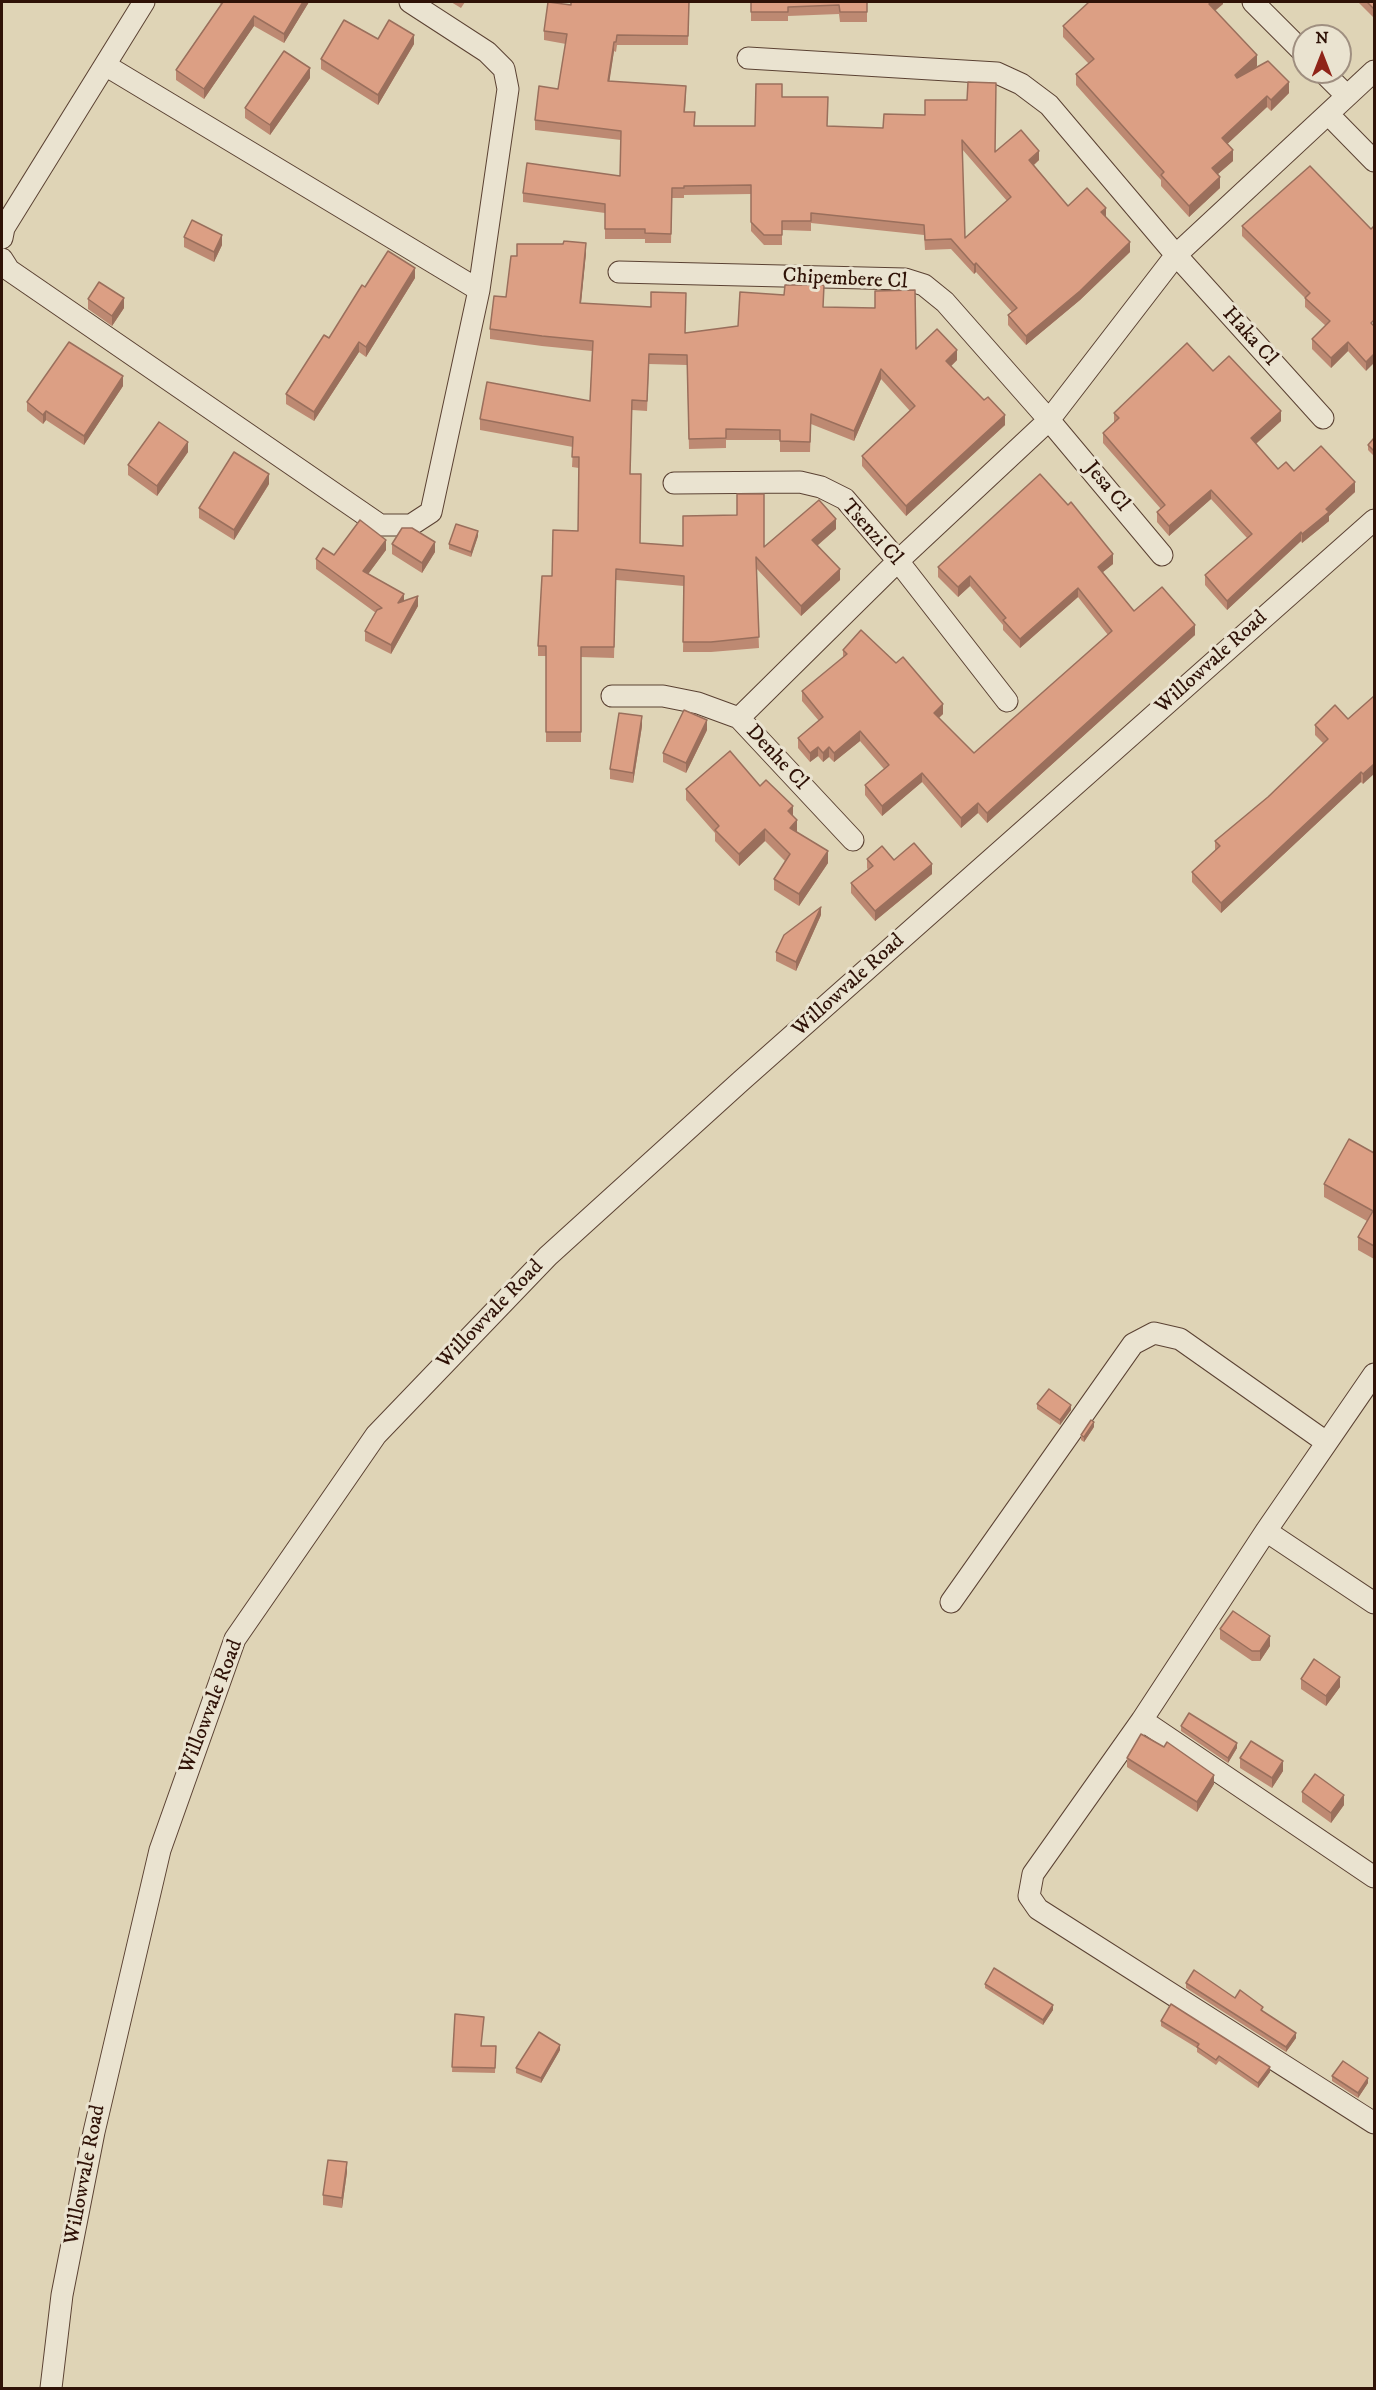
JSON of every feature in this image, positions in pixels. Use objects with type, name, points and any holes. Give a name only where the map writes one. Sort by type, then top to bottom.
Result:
[{"type":"street","points":[[2,238],[4,228],[144,2]]},
{"type":"street","points":[[2,259],[9,270],[380,525],[411,525],[430,512],[479,290],[508,89],[504,69],[488,52],[410,2]]},
{"type":"street","points":[[1253,2],[1292,41]]},
{"type":"street","name":"Haka Cl","points":[[748,58],[997,73],[1021,84],[1049,105],[1176,255],[1323,418]]},
{"type":"street","points":[[105,65],[479,290]]},
{"type":"street","points":[[739,718],[898,561],[1049,420],[1176,255],[1374,71]]},
{"type":"street","points":[[1335,84],[1347,96]]},
{"type":"street","points":[[1329,115],[1374,161]]},
{"type":"street","name":"Chipembere Cl","points":[[619,272],[905,279],[924,285],[945,302],[1049,420]]},
{"type":"street","name":"Jesa Cl","points":[[1049,420],[1162,555]]},
{"type":"street","name":"Tsenzi Cl","points":[[674,483],[800,482],[821,488],[845,499],[898,561],[1007,701]]},
{"type":"street","name":"Willowvale Road","points":[[51,2388],[62,2295],[94,2132],[159,1850],[235,1639],[376,1435],[548,1256],[741,1080],[1374,520]]},
{"type":"street","name":"Denhe Cl","points":[[612,696],[663,696],[698,702],[739,718],[853,840]]},
{"type":"street","points":[[951,1602],[1133,1344],[1154,1333],[1180,1339],[1326,1442]]},
{"type":"street","points":[[1372,2117],[1038,1909],[1029,1896],[1033,1874],[1142,1720],[1266,1531],[1374,1374]]},
{"type":"street","points":[[1266,1531],[1374,1603]]},
{"type":"street","points":[[1142,1720],[1374,1877]]},
{"type":"building","points":[[223,2],[303,2],[284,34],[254,16],[204,89],[176,70]]},
{"type":"building","points":[[548,2],[571,5],[571,2],[689,2],[688,36],[617,35],[608,81],[686,86],[684,112],[695,112],[694,126],[755,126],[756,84],[782,84],[782,97],[828,97],[827,126],[883,128],[884,114],[925,115],[925,100],[967,100],[968,82],[996,83],[995,152],[1021,130],[1039,151],[1029,160],[1068,206],[1087,188],[1106,208],[1101,212],[1130,242],[1080,291],[1026,336],[1008,315],[1017,308],[976,263],[974,265],[951,239],[925,240],[924,225],[811,213],[811,221],[782,221],[782,235],[764,235],[751,222],[751,185],[672,188],[671,234],[645,233],[645,229],[605,229],[605,204],[523,193],[527,163],[620,176],[621,131],[535,120],[539,86],[558,89],[567,34],[544,31]],"holes":[[[962,140],[1011,197],[965,238]]]},
{"type":"building","points":[[751,2],[867,2],[867,12],[840,12],[839,5],[788,7],[788,12],[751,12]]},
{"type":"building","points":[[1089,2],[1213,2],[1209,4],[1257,55],[1235,75],[1237,78],[1268,61],[1289,82],[1271,100],[1267,96],[1222,138],[1233,150],[1212,168],[1220,177],[1189,206],[1161,175],[1164,172],[1076,74],[1094,59],[1063,26]]},
{"type":"building","points":[[1367,2],[1374,2],[1374,9]]},
{"type":"building","points":[[344,20],[378,39],[389,20],[414,35],[378,95],[321,59]]},
{"type":"building","points":[[284,51],[310,68],[270,125],[245,108]]},
{"type":"building","points":[[1310,166],[1371,229],[1374,226],[1374,320],[1371,323],[1374,326],[1374,354],[1366,362],[1348,342],[1331,358],[1312,339],[1330,321],[1305,298],[1310,293],[1242,226]]},
{"type":"building","points":[[192,220],[222,235],[214,252],[184,237]]},
{"type":"building","points":[[564,241],[586,243],[580,303],[651,307],[651,292],[686,293],[685,333],[738,326],[740,292],[784,295],[785,285],[824,285],[823,307],[875,308],[875,291],[915,290],[916,349],[937,329],[957,350],[946,361],[984,400],[988,397],[1005,415],[906,506],[862,456],[915,406],[881,369],[854,431],[811,414],[810,442],[780,441],[780,430],[726,429],[726,438],[689,439],[687,355],[649,354],[647,401],[632,400],[630,474],[641,474],[640,543],[683,546],[683,516],[737,515],[737,494],[764,494],[764,547],[819,500],[836,519],[812,540],[840,569],[801,606],[756,557],[759,637],[711,642],[683,642],[684,576],[616,569],[614,647],[581,647],[581,732],[546,732],[546,646],[538,646],[542,576],[552,576],[553,530],[578,531],[579,457],[572,457],[573,437],[480,419],[487,382],[590,401],[593,341],[490,329],[494,296],[506,297],[511,256],[517,256],[517,244],[563,244]]},
{"type":"building","points":[[388,251],[415,268],[366,347],[359,342],[314,412],[286,394],[324,335],[329,338],[362,285],[365,287]]},
{"type":"building","points":[[99,282],[124,298],[112,316],[88,299]]},
{"type":"building","points":[[69,342],[123,376],[84,436],[46,411],[43,415],[27,402]]},
{"type":"building","points":[[1187,343],[1213,371],[1229,356],[1281,411],[1251,438],[1278,469],[1286,462],[1294,471],[1321,446],[1355,482],[1326,509],[1329,512],[1302,534],[1301,532],[1227,601],[1205,575],[1252,534],[1211,490],[1169,526],[1157,512],[1165,505],[1103,433],[1119,418],[1114,413]]},
{"type":"building","points":[[159,422],[188,442],[157,486],[128,465]]},
{"type":"building","points":[[1374,438],[1374,451],[1368,445]]},
{"type":"building","points":[[234,452],[269,474],[234,530],[199,508]]},
{"type":"building","points":[[1040,474],[1068,505],[1071,502],[1113,554],[1098,567],[1134,611],[1162,587],[1195,625],[987,813],[978,803],[961,818],[922,773],[882,806],[865,785],[889,765],[860,731],[834,753],[829,747],[823,753],[818,747],[810,753],[798,738],[823,717],[802,691],[847,654],[843,650],[861,630],[896,663],[903,657],[943,704],[934,713],[974,753],[1112,631],[1078,588],[1020,639],[1003,620],[1006,618],[970,576],[958,587],[938,567]]},
{"type":"building","points":[[360,520],[386,540],[363,571],[404,594],[398,603],[418,596],[391,645],[365,631],[377,610],[382,608],[316,559],[323,548],[334,555]]},
{"type":"building","points":[[456,524],[478,531],[471,552],[449,544]]},
{"type":"building","points":[[402,528],[412,528],[435,542],[422,563],[392,544]]},
{"type":"building","points":[[1374,696],[1374,764],[1363,774],[1361,772],[1221,903],[1192,872],[1220,846],[1215,841],[1268,797],[1328,739],[1315,725],[1335,705],[1348,719]]},
{"type":"building","points":[[684,710],[707,720],[686,763],[663,753]]},
{"type":"building","points":[[619,713],[642,716],[633,773],[610,769]]},
{"type":"building","points":[[730,751],[760,786],[766,780],[793,806],[788,811],[797,820],[790,828],[828,851],[799,894],[774,879],[790,854],[765,829],[739,854],[715,830],[719,826],[686,789]]},
{"type":"building","points":[[914,843],[932,864],[875,911],[851,883],[873,866],[867,859],[882,846],[894,860]]},
{"type":"building","points":[[821,907],[796,962],[776,952],[784,935]]},
{"type":"building","points":[[1349,1139],[1374,1153],[1374,1246],[1358,1237],[1373,1211],[1324,1184]]},
{"type":"building","points":[[1049,1389],[1071,1405],[1060,1420],[1037,1404]]},
{"type":"building","points":[[1091,1420],[1094,1422],[1084,1437],[1081,1435]]},
{"type":"building","points":[[1233,1611],[1270,1636],[1260,1651],[1252,1651],[1220,1629]]},
{"type":"building","points":[[1314,1659],[1340,1677],[1326,1696],[1301,1679]]},
{"type":"building","points":[[1189,1713],[1237,1743],[1228,1758],[1181,1726]]},
{"type":"building","points":[[1141,1734],[1164,1747],[1167,1742],[1214,1775],[1197,1802],[1127,1758]]},
{"type":"building","points":[[1251,1741],[1283,1761],[1272,1778],[1240,1758]]},
{"type":"building","points":[[1315,1774],[1344,1795],[1331,1813],[1302,1792]]},
{"type":"building","points":[[994,1968],[1053,2005],[1043,2020],[985,1984]]},
{"type":"building","points":[[1194,1970],[1235,1998],[1240,1990],[1263,2007],[1261,2010],[1296,2033],[1286,2047],[1186,1983]]},
{"type":"building","points":[[1171,2004],[1270,2067],[1258,2083],[1219,2056],[1216,2060],[1197,2047],[1199,2044],[1161,2021]]},
{"type":"building","points":[[455,2014],[484,2017],[481,2046],[496,2046],[495,2068],[452,2067]]},
{"type":"building","points":[[539,2032],[560,2045],[541,2078],[516,2068]]},
{"type":"building","points":[[1343,2061],[1368,2078],[1358,2093],[1332,2076]]},
{"type":"building","points":[[328,2160],[347,2162],[342,2198],[323,2195]]}]
